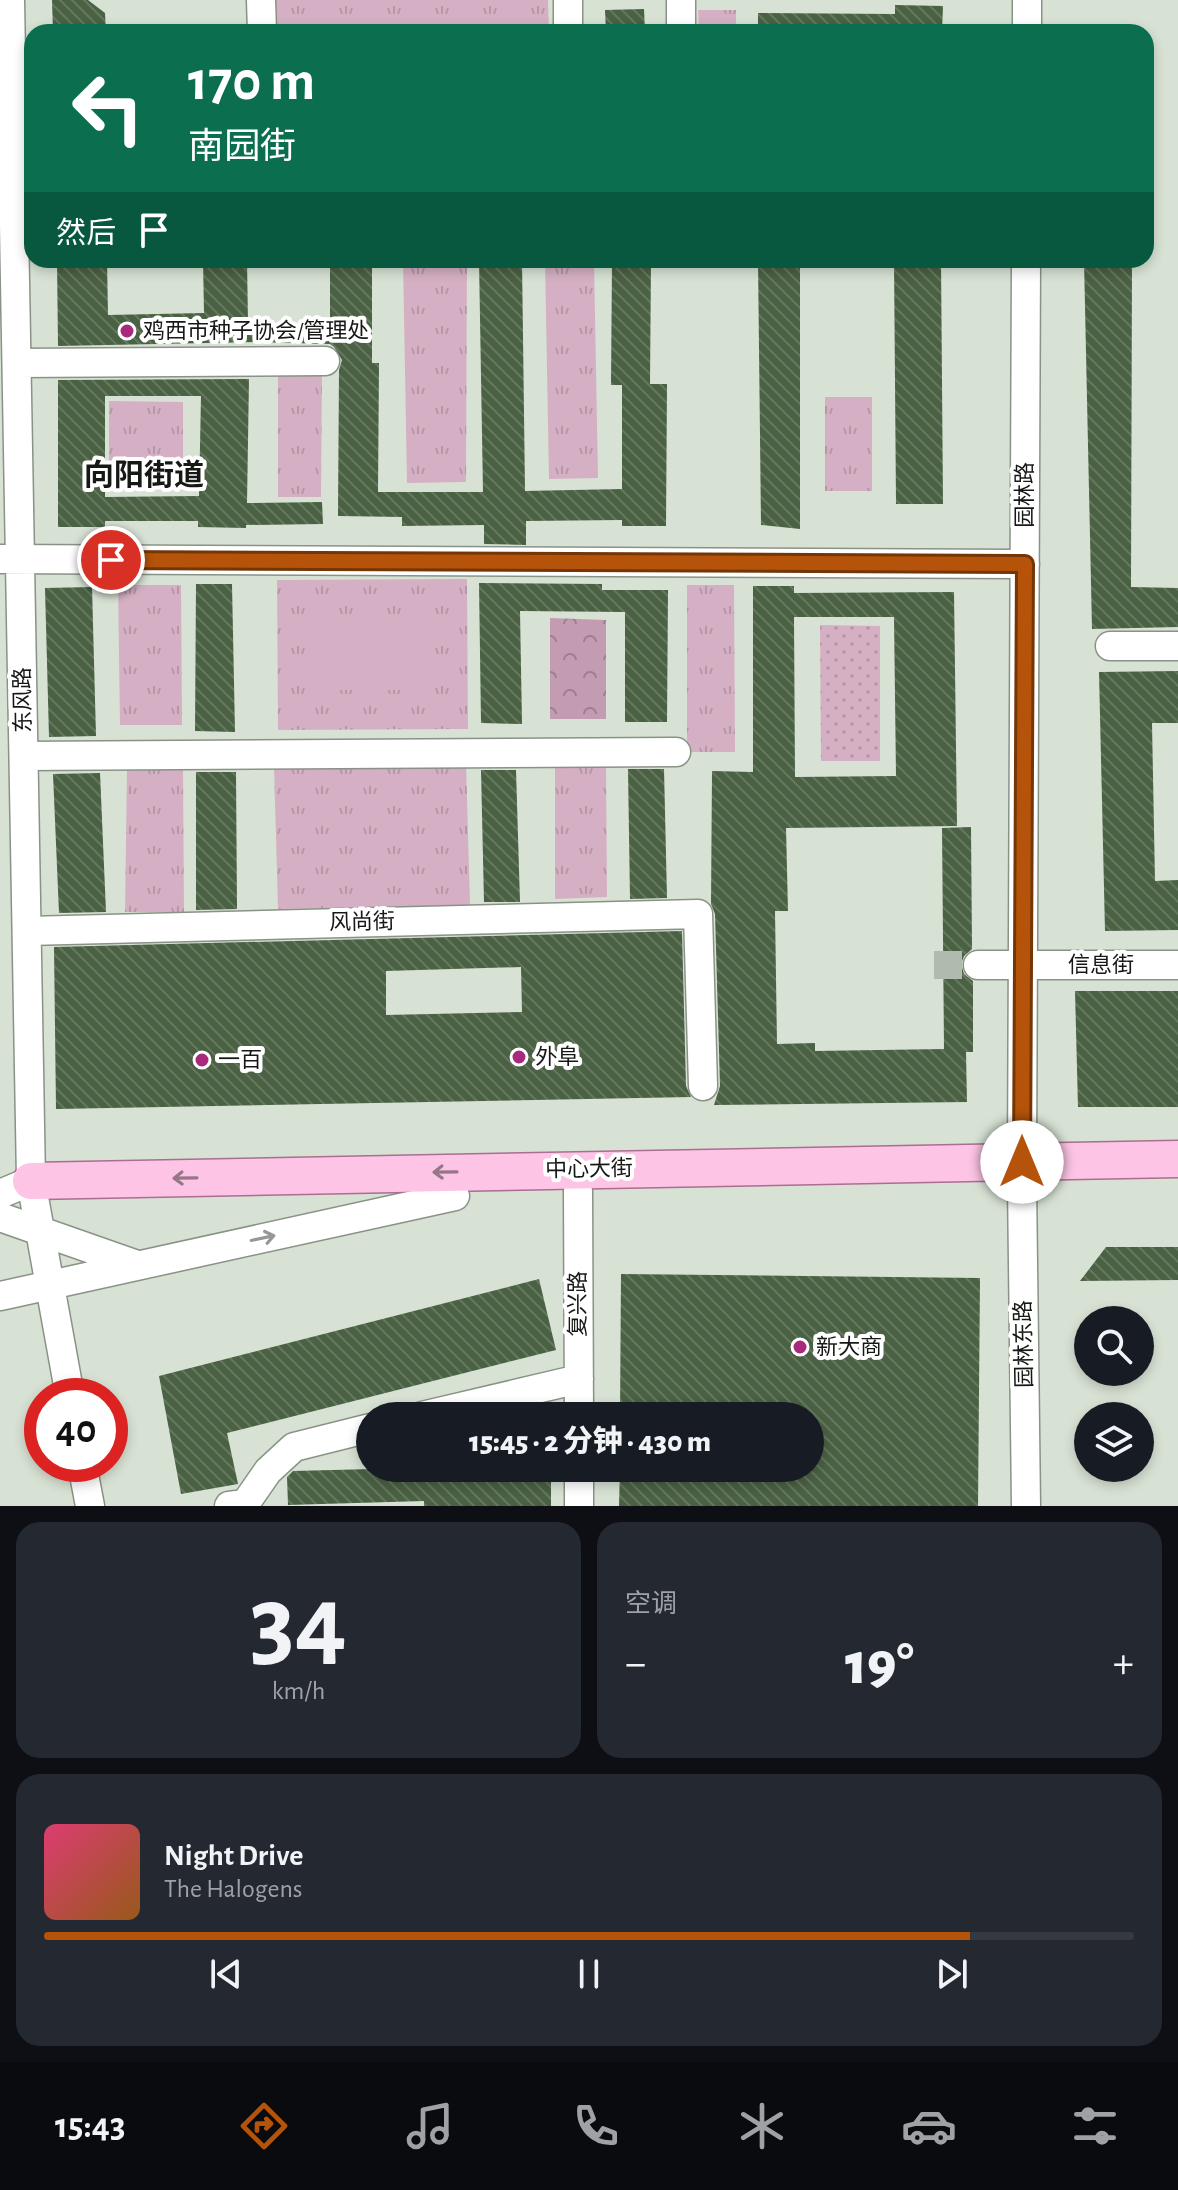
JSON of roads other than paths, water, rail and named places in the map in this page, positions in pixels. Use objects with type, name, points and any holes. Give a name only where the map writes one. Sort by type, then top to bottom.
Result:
[{"type":"main road","name":"中心大街","points":[[455,1196],[1022,1173],[1178,1159]]},
{"type":"main road","name":"中心大街","points":[[10,1185],[579,1169],[1022,1173],[1178,1181]]},
{"type":"street","name":"东风路","points":[[10,0],[7,238],[17,363],[10,559],[16,753],[27,931],[10,1185],[40,1231],[67,1378]]},
{"type":"street","points":[[261,0],[262,24]]},
{"type":"street","points":[[568,0],[568,24]]},
{"type":"street","points":[[681,0],[681,24]]},
{"type":"street","points":[[1027,0],[1027,24]]},
{"type":"street","name":"园林路","points":[[1022,1173],[1026,268]]},
{"type":"street","points":[[17,363],[325,361]]},
{"type":"street","points":[[10,559],[1025,564]]},
{"type":"street","points":[[1110,646],[1178,646]]},
{"type":"street","points":[[16,753],[676,752]]},
{"type":"street","name":"风尚街","points":[[27,931],[698,914],[703,1086]]},
{"type":"street","name":"信息街","points":[[978,965],[1178,965]]},
{"type":"street","name":"园林东路","points":[[1022,1173],[1026,1506]]},
{"type":"street","name":"复兴路","points":[[578,1191],[579,1402]]},
{"type":"street","points":[[0,1296],[455,1196]]},
{"type":"street","points":[[0,1217],[137,1265]]},
{"type":"street","points":[[481,1402],[579,1379]]},
{"type":"street","points":[[229,1506],[245,1504],[268,1471],[294,1447],[356,1432]]},
{"type":"street","points":[[85,1482],[90,1506]]},
{"type":"street","points":[[579,1482],[579,1506]]},
{"type":"tunnel","points":[[934,965],[978,965]]},
{"type":"place","name":"鸡西市种子协会/管理处","points":[[127,331]]},
{"type":"place","name":"外阜","points":[[519,1057]]},
{"type":"place","name":"一百","points":[[202,1060]]},
{"type":"place","name":"新大商","points":[[800,1347]]},
{"type":"district","name":"向阳街道","points":[[144,476]]}]
